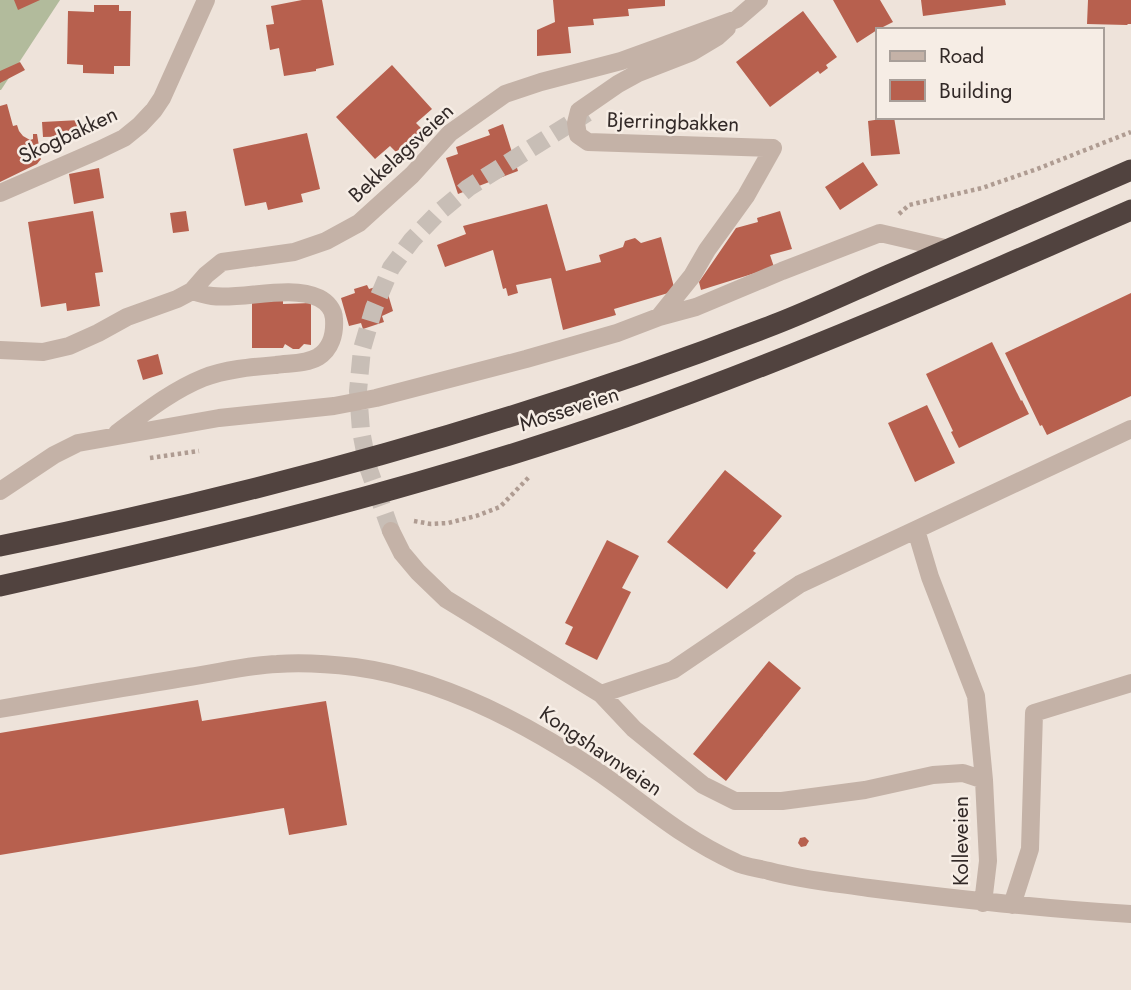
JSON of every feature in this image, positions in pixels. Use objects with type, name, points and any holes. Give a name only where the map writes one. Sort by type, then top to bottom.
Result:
[{"type":"highway","name":"Mosseveien","points":[[0,546],[141,517],[272,485],[477,428],[603,387],[775,324],[1131,170]]},
{"type":"highway","name":"Mosseveien","points":[[0,586],[376,495],[611,422],[825,342],[1131,210]]},
{"type":"street","name":"Bekkelagsveien","points":[[0,351],[43,352],[69,345],[127,317],[177,299],[191,291],[205,275],[222,262],[294,252],[326,241],[359,223],[412,175],[450,133],[505,94],[621,61],[737,19],[759,0]]},
{"type":"street","name":"Skogbakken","points":[[0,192],[99,150],[124,138],[140,125],[162,98],[204,5]]},
{"type":"street","name":"Bjerringbakken","points":[[659,317],[692,276],[707,250],[746,197],[773,148],[588,142],[578,135],[576,123],[579,111],[618,84],[692,52],[717,37],[737,19]]},
{"type":"street","points":[[0,491],[54,455],[78,443],[219,418],[334,406],[376,398],[617,333],[696,307],[880,233],[949,249]]},
{"type":"street","points":[[114,436],[166,397],[203,378],[237,369],[309,361],[320,356],[332,340],[333,313],[321,299],[302,294],[214,296],[191,291]]},
{"type":"street","points":[[601,694],[673,670],[800,584],[1131,429]]},
{"type":"street","name":"Kolleveien","points":[[916,530],[930,577],[976,696],[988,861],[983,902]]},
{"type":"street","points":[[391,531],[402,553],[446,599],[601,694],[634,729],[703,785],[735,801],[782,801],[851,792],[933,775],[962,774],[984,780]]},
{"type":"street","name":"Kongshavnveien","points":[[0,709],[127,686],[276,664],[356,667],[431,685],[518,723],[602,775],[689,838],[740,864],[798,878],[983,902],[1131,914]]},
{"type":"street","points":[[1012,905],[1030,849],[1034,713],[1131,682]]},
{"type":"path","points":[[880,233],[909,205],[993,184],[1131,132]]},
{"type":"path","points":[[414,521],[448,523],[500,507],[531,474]]},
{"type":"green space","points":[[0,0],[60,0],[1,90],[0,90]]},
{"type":"building","points":[[14,0],[40,0],[18,10]]},
{"type":"building","points":[[302,0],[322,0],[334,65],[284,76],[279,48],[270,50],[266,25],[274,24],[271,6]]},
{"type":"building","points":[[553,0],[665,0],[665,6],[628,9],[629,16],[593,19],[594,25],[568,27],[571,53],[537,56],[537,30],[555,22]]},
{"type":"building","points":[[833,0],[880,0],[893,22],[876,28],[857,43]]},
{"type":"building","points":[[921,0],[1005,0],[1006,5],[923,16]]},
{"type":"building","points":[[1088,0],[1131,0],[1131,24],[1087,24]]},
{"type":"building","points":[[94,5],[119,5],[119,11],[131,11],[130,66],[114,66],[114,74],[83,73],[83,65],[67,64],[68,11],[94,12]]},
{"type":"building","points":[[803,11],[837,57],[826,65],[828,68],[820,74],[818,71],[770,107],[736,62]]},
{"type":"building","points":[[20,62],[25,70],[0,83],[0,71]]},
{"type":"building","points":[[392,65],[432,109],[416,123],[422,129],[396,152],[390,146],[375,159],[336,117]]},
{"type":"building","points":[[7,104],[13,126],[17,125],[23,136],[30,140],[33,139],[33,134],[37,134],[41,159],[37,164],[0,182],[0,106]]},
{"type":"building","points":[[894,119],[900,154],[871,156],[868,121]]},
{"type":"building","points":[[80,120],[80,136],[43,137],[42,122]]},
{"type":"building","points":[[503,124],[518,171],[458,194],[446,158],[458,154],[456,147],[490,135],[488,130]]},
{"type":"building","points":[[307,133],[320,189],[301,194],[303,202],[268,210],[266,202],[245,206],[233,149]]},
{"type":"building","points":[[863,162],[878,185],[840,210],[825,187]]},
{"type":"building","points":[[99,168],[104,198],[74,204],[69,174]]},
{"type":"building","points":[[547,204],[566,271],[601,262],[599,255],[623,247],[625,241],[635,238],[641,243],[661,237],[675,291],[614,309],[616,315],[563,330],[551,278],[516,285],[518,293],[508,296],[506,288],[503,289],[493,250],[445,267],[437,245],[466,234],[463,226]]},
{"type":"building","points":[[93,211],[103,272],[95,273],[100,306],[67,311],[66,303],[41,307],[28,222]]},
{"type":"building","points":[[186,211],[189,231],[173,233],[170,213]]},
{"type":"building","points":[[780,211],[792,249],[770,255],[774,267],[701,290],[699,282],[736,228],[758,222],[757,218]]},
{"type":"building","points":[[385,284],[393,311],[382,316],[384,322],[363,329],[361,323],[349,326],[341,298],[355,293],[354,289],[367,285],[369,289]]},
{"type":"building","points":[[1131,293],[1131,396],[1047,435],[1042,425],[1040,426],[1005,353]]},
{"type":"building","points":[[252,301],[311,303],[311,345],[304,344],[299,349],[285,344],[283,348],[252,348]]},
{"type":"building","points":[[992,342],[1029,414],[959,448],[926,374]]},
{"type":"building","points":[[158,354],[163,374],[143,380],[137,360]]},
{"type":"building","points":[[927,405],[955,463],[915,482],[888,423]]},
{"type":"building","points":[[725,470],[782,516],[753,551],[756,553],[727,589],[667,542]]},
{"type":"building","points":[[607,540],[639,556],[622,588],[631,592],[597,660],[565,644],[573,627],[565,623]]},
{"type":"building","points":[[769,661],[801,688],[726,781],[693,754]]},
{"type":"building","points":[[198,700],[202,721],[326,701],[347,825],[289,835],[284,808],[0,855],[0,733]]},
{"type":"building","points":[[805,837],[809,841],[806,846],[801,847],[798,843],[800,838]]},
{"type":"tunnel","points":[[391,531],[368,467],[361,431],[358,391],[362,349],[374,308],[391,268],[412,240],[468,188],[587,113]]}]
